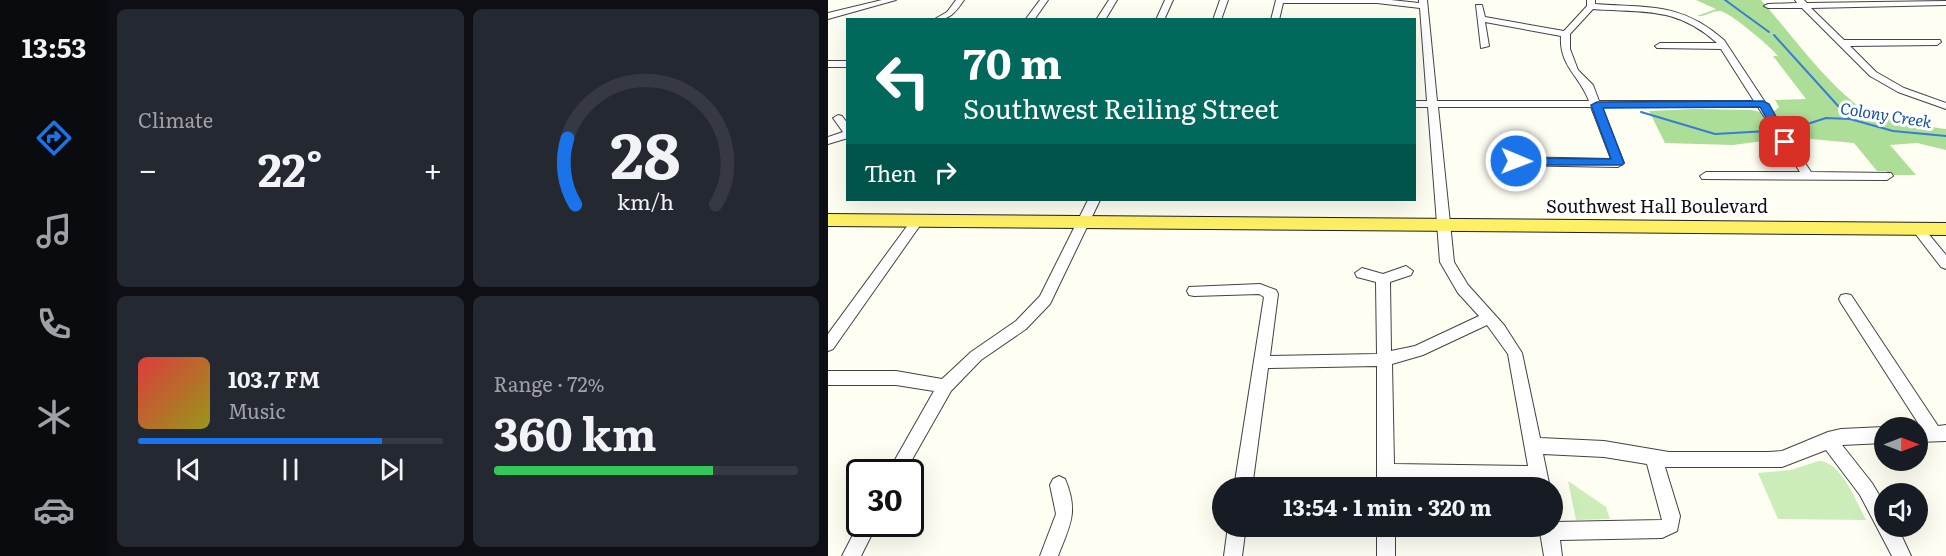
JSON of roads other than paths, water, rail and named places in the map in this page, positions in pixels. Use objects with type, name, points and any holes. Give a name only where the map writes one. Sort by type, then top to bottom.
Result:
[{"type":"main road","name":"Southwest Hall Boulevard","points":[[828,220],[1946,229]]},
{"type":"street","points":[[828,16],[892,0]]},
{"type":"street","points":[[941,18],[950,14],[960,0]]},
{"type":"street","points":[[1030,18],[1044,0]]},
{"type":"street","points":[[1101,18],[1113,0]]},
{"type":"street","points":[[1161,18],[1169,0]]},
{"type":"street","points":[[1218,18],[1224,0]]},
{"type":"street","points":[[1276,18],[1280,0],[1424,3],[1443,225],[1450,270],[1515,353],[1538,477]]},
{"type":"street","points":[[1801,2],[1882,80],[1946,106]]},
{"type":"street","points":[[1768,6],[1801,2],[1946,3]]},
{"type":"street","points":[[1516,161],[1618,163],[1588,85],[1574,71],[1568,60],[1566,34],[1591,3],[1651,5],[1676,10],[1703,25],[1724,46],[1807,175]]},
{"type":"street","points":[[1479,7],[1484,46]]},
{"type":"street","points":[[1481,19],[1566,34]]},
{"type":"street","points":[[1841,42],[1937,42]]},
{"type":"street","points":[[1659,46],[1724,46]]},
{"type":"street","points":[[828,64],[846,64]]},
{"type":"street","points":[[1416,104],[1763,104]]},
{"type":"street","points":[[838,118],[846,130]]},
{"type":"street","points":[[828,141],[846,134]]},
{"type":"street","points":[[1706,176],[1887,176]]},
{"type":"street","points":[[903,459],[945,386],[976,356],[1021,326],[1052,290],[1094,201]]},
{"type":"street","points":[[828,345],[917,221]]},
{"type":"street","points":[[1918,229],[1946,264]]},
{"type":"street","points":[[1362,273],[1383,279],[1406,271]]},
{"type":"street","points":[[1383,279],[1386,477]]},
{"type":"street","points":[[1194,291],[1260,289],[1271,294],[1245,477]]},
{"type":"street","points":[[1846,298],[1932,433]]},
{"type":"street","points":[[1263,362],[1383,360],[1418,351],[1488,318]]},
{"type":"street","points":[[828,378],[896,378],[945,386]]},
{"type":"street","points":[[1532,446],[1604,449],[1669,460],[1782,459],[1841,436],[1874,435]]},
{"type":"street","points":[[1828,440],[1866,489],[1874,503]]},
{"type":"street","points":[[1563,529],[1662,529],[1671,525],[1671,516],[1653,457]]},
{"type":"street","points":[[1049,556],[1065,514],[1059,485]]},
{"type":"street","points":[[851,556],[861,537]]},
{"type":"street","points":[[1233,556],[1236,537]]},
{"type":"street","points":[[1386,537],[1386,556]]},
{"type":"street","points":[[1549,537],[1553,556]]},
{"type":"street","points":[[1892,537],[1902,556]]},
{"type":"waterway","points":[[1725,0],[1769,32]]},
{"type":"waterway","points":[[1774,35],[1849,118]]},
{"type":"waterway","name":"Colony Creek","points":[[1641,112],[1715,134],[1768,131]]},
{"type":"waterway","name":"Colony Creek","points":[[1789,130],[1826,118],[1850,119],[1893,131],[1946,136]]}]
